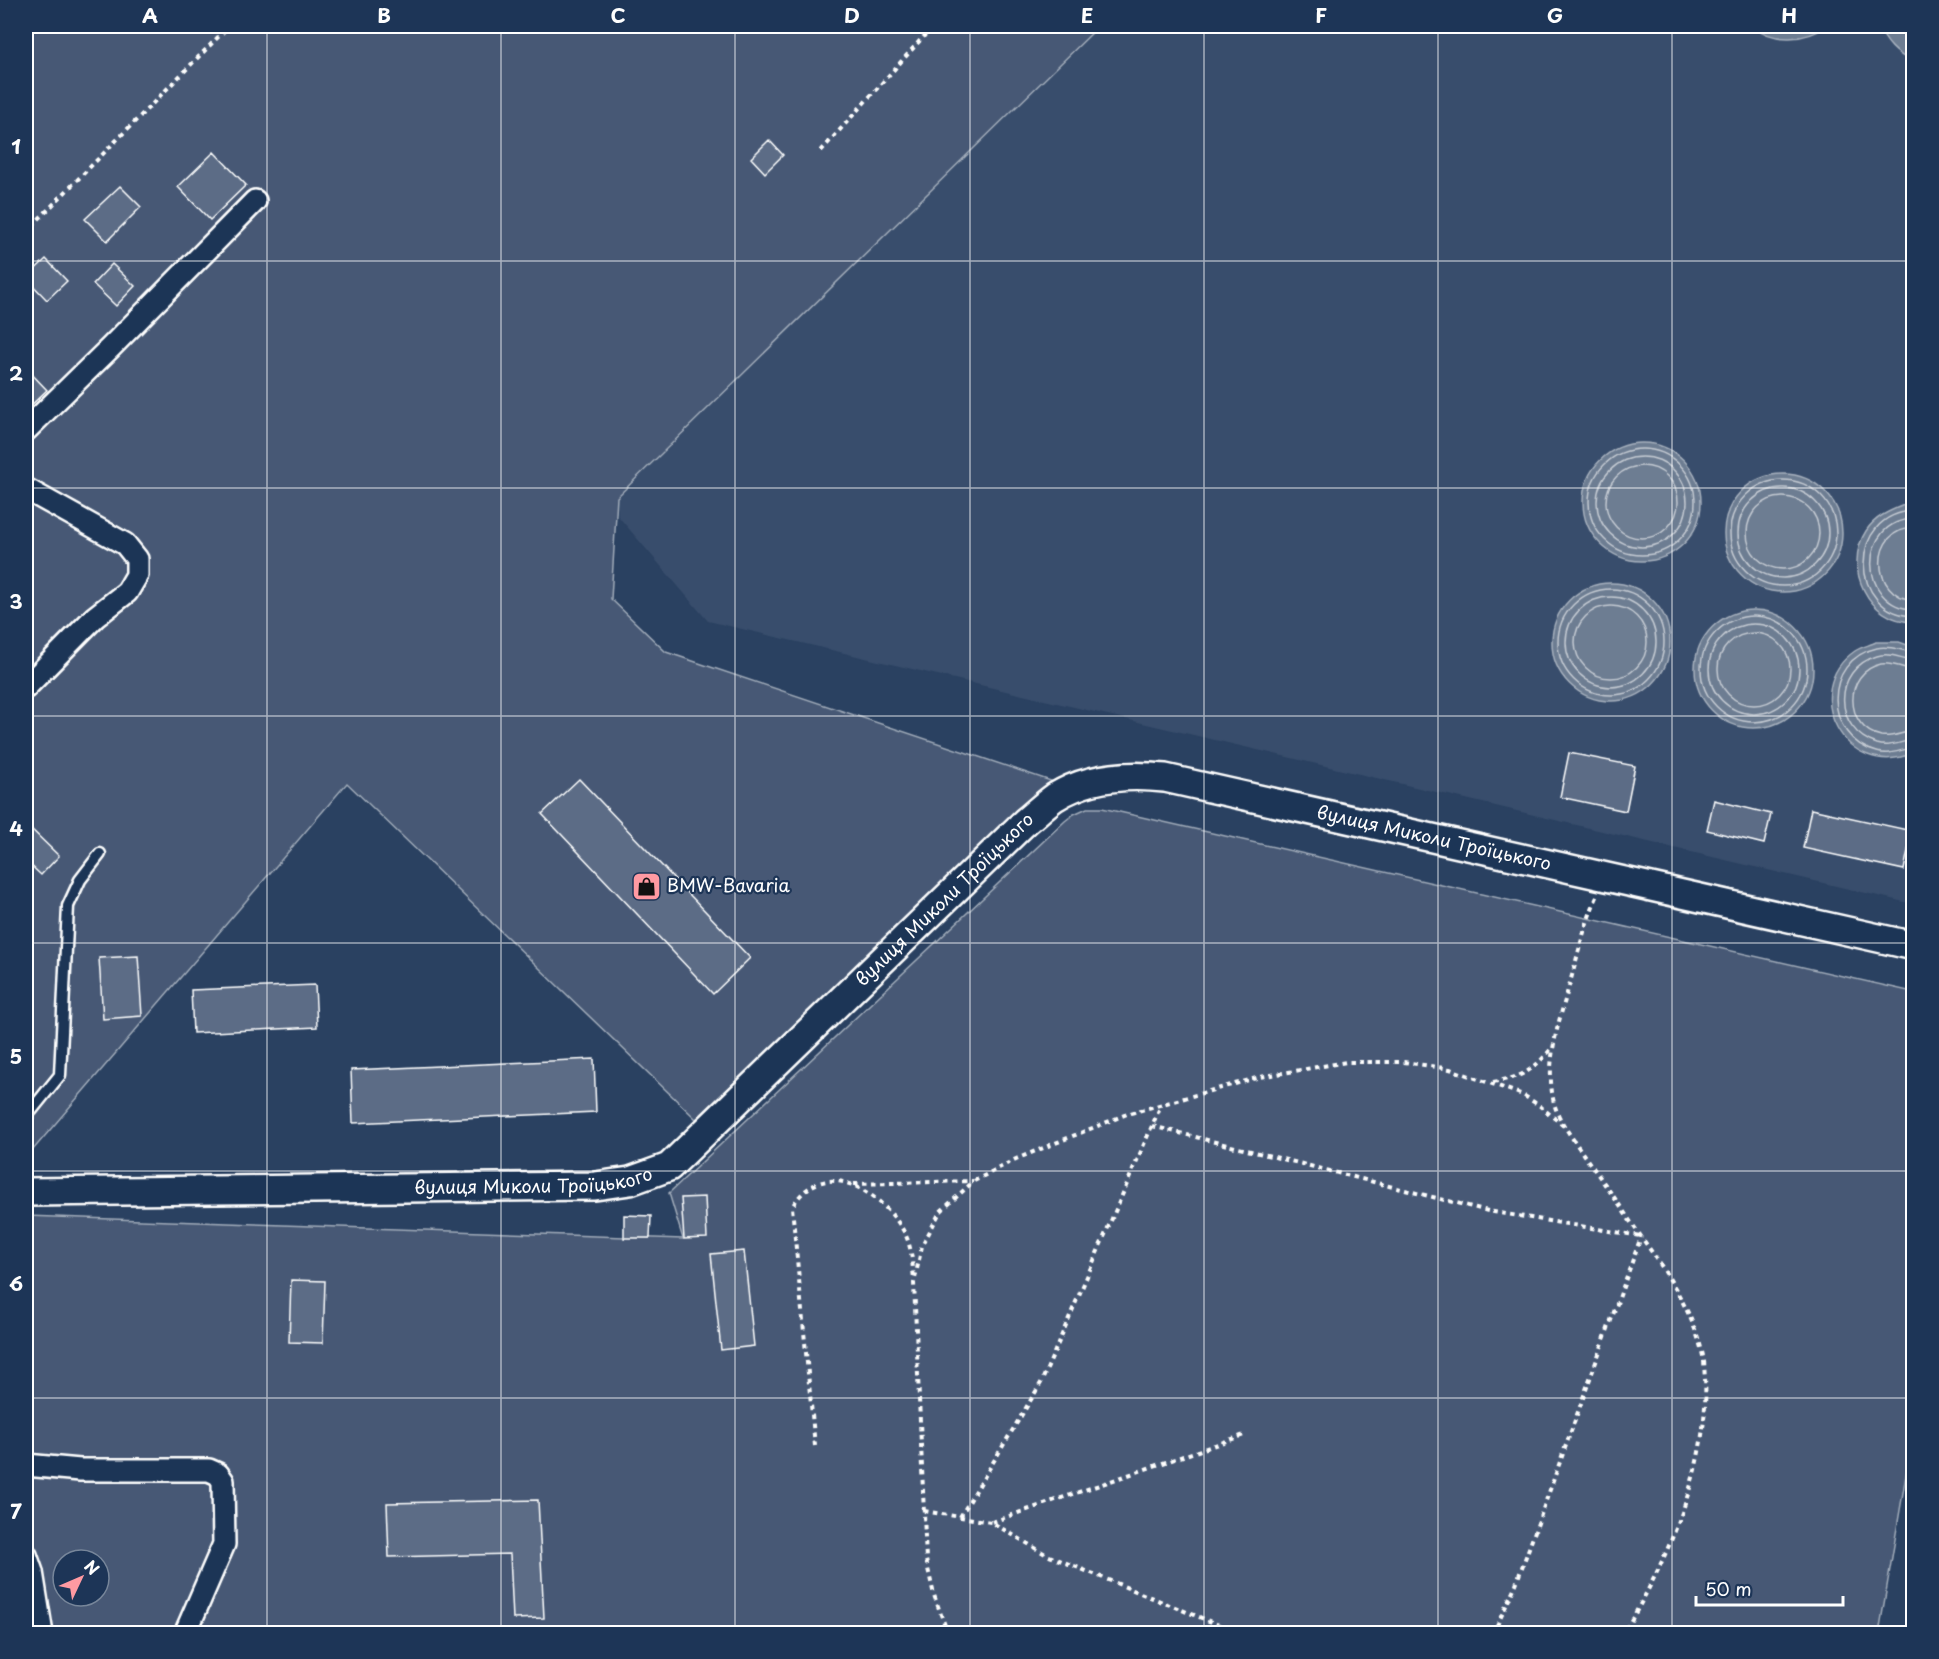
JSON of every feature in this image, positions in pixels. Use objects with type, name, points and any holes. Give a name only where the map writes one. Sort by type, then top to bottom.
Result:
[{"type":"street","points":[[26,430],[255,201]]},
{"type":"street","points":[[26,489],[125,544],[137,559],[137,575],[127,592],[95,617],[26,687]]},
{"type":"street","name":"вулиця Миколи Троїцького","points":[[26,1194],[596,1186],[630,1181],[669,1167],[1026,821],[1056,797],[1095,781],[1142,776],[1165,778],[1914,946]]},
{"type":"street","points":[[26,1465],[80,1470],[209,1470],[218,1474],[223,1481],[224,1544],[185,1634]]},
{"type":"street","points":[[26,1555],[32,1572],[42,1634]]},
{"type":"lane","points":[[26,1117],[60,1075],[68,906],[80,880],[100,854]]},
{"type":"path","points":[[26,232],[229,26]]},
{"type":"path","points":[[821,151],[933,26]]},
{"type":"path","points":[[1606,877],[1588,918],[1552,1047],[1550,1077],[1554,1105],[1566,1128],[1670,1280],[1690,1317],[1704,1357],[1706,1400],[1701,1442],[1679,1523],[1645,1598],[1623,1634]]},
{"type":"path","points":[[1491,1082],[1519,1077],[1534,1068],[1552,1047]]},
{"type":"path","points":[[914,1283],[922,1246],[940,1212],[974,1181],[1016,1159],[1127,1114],[1260,1077],[1346,1062],[1404,1062],[1450,1069],[1523,1095],[1566,1128]]},
{"type":"path","points":[[960,1517],[1041,1383],[1162,1104]]},
{"type":"path","points":[[1152,1126],[1488,1211],[1641,1236]]},
{"type":"path","points":[[815,1446],[792,1207],[800,1194],[815,1184],[974,1181]]},
{"type":"path","points":[[850,1184],[869,1192],[887,1209],[903,1230],[911,1247],[926,1560],[934,1595],[948,1634]]},
{"type":"path","points":[[1492,1634],[1516,1584],[1641,1236]]},
{"type":"path","points":[[991,1522],[1244,1435]]},
{"type":"path","points":[[924,1511],[991,1522],[1047,1555],[1241,1634]]},
{"type":"shaded area","points":[[26,26],[1099,26],[617,497],[611,599],[666,652],[1051,781],[696,1119],[347,783],[26,1158]]},
{"type":"shaded area","points":[[1099,26],[1913,26],[1913,904],[708,621],[618,516],[617,497]]},
{"type":"shaded area","points":[[1087,808],[1102,808],[1913,992],[1913,1434],[1879,1633],[26,1634],[26,1216],[683,1239],[669,1193],[1065,821]]},
{"type":"water","points":[[1754,26],[1826,26],[1809,35],[1790,38],[1770,35]]},
{"type":"water","points":[[1878,26],[1913,26],[1913,62],[1892,47]]},
{"type":"water","points":[[1642,443],[1665,448],[1684,460],[1696,479],[1701,502],[1696,525],[1684,544],[1665,556],[1642,561],[1619,556],[1600,544],[1588,525],[1583,502],[1588,479],[1600,460],[1619,448]]},
{"type":"water","points":[[1783,474],[1806,479],[1825,491],[1837,510],[1842,533],[1837,556],[1825,575],[1806,587],[1783,592],[1760,587],[1741,575],[1729,556],[1724,533],[1729,510],[1741,491],[1760,479]]},
{"type":"water","points":[[1904,505],[1913,505],[1913,622],[1897,620],[1872,603],[1859,576],[1857,561],[1859,546],[1870,526],[1883,515]]},
{"type":"water","points":[[1611,583],[1634,588],[1653,600],[1665,619],[1670,642],[1665,665],[1653,684],[1634,696],[1611,701],[1588,696],[1569,684],[1557,665],[1552,642],[1557,619],[1569,600],[1588,588]]},
{"type":"water","points":[[1754,610],[1777,615],[1796,627],[1808,646],[1813,669],[1808,692],[1796,711],[1777,723],[1754,728],[1731,723],[1712,711],[1700,692],[1695,669],[1700,646],[1712,627],[1731,615]]},
{"type":"water","points":[[1876,642],[1899,642],[1913,647],[1913,753],[1889,759],[1867,755],[1850,744],[1837,728],[1830,708],[1830,687],[1838,668],[1855,651]]},
{"type":"building","points":[[769,140],[783,155],[765,173],[751,158]]},
{"type":"building","points":[[214,152],[246,185],[210,220],[178,187]]},
{"type":"building","points":[[120,186],[141,207],[107,241],[85,219]]},
{"type":"building","points":[[46,259],[67,281],[47,300],[26,278]]},
{"type":"building","points":[[112,264],[135,286],[116,306],[93,284]]},
{"type":"building","points":[[26,368],[47,390],[26,410]]},
{"type":"building","points":[[1569,753],[1635,766],[1626,811],[1560,797]]},
{"type":"building","name":"BMW-Bavaria","points":[[579,779],[750,958],[713,994],[542,814]]},
{"type":"building","points":[[1714,800],[1771,814],[1764,844],[1707,830]]},
{"type":"building","points":[[1811,809],[1912,831],[1904,870],[1803,848]]},
{"type":"building","points":[[26,824],[59,856],[41,875],[26,861]]},
{"type":"building","points":[[138,956],[142,1016],[103,1019],[99,958]]},
{"type":"building","points":[[315,985],[317,1027],[193,1033],[191,990]]},
{"type":"building","points":[[594,1059],[596,1112],[353,1123],[351,1070]]},
{"type":"building","points":[[705,1197],[707,1238],[684,1239],[681,1198]]},
{"type":"building","points":[[624,1215],[651,1216],[650,1238],[624,1238]]},
{"type":"building","points":[[744,1251],[754,1346],[721,1350],[711,1254]]},
{"type":"building","points":[[291,1280],[325,1281],[323,1343],[289,1342]]},
{"type":"building","points":[[538,1500],[544,1618],[513,1619],[510,1554],[389,1557],[387,1503]]},
{"type":"place","name":"BMW-Bavaria","points":[[646,886]]}]
